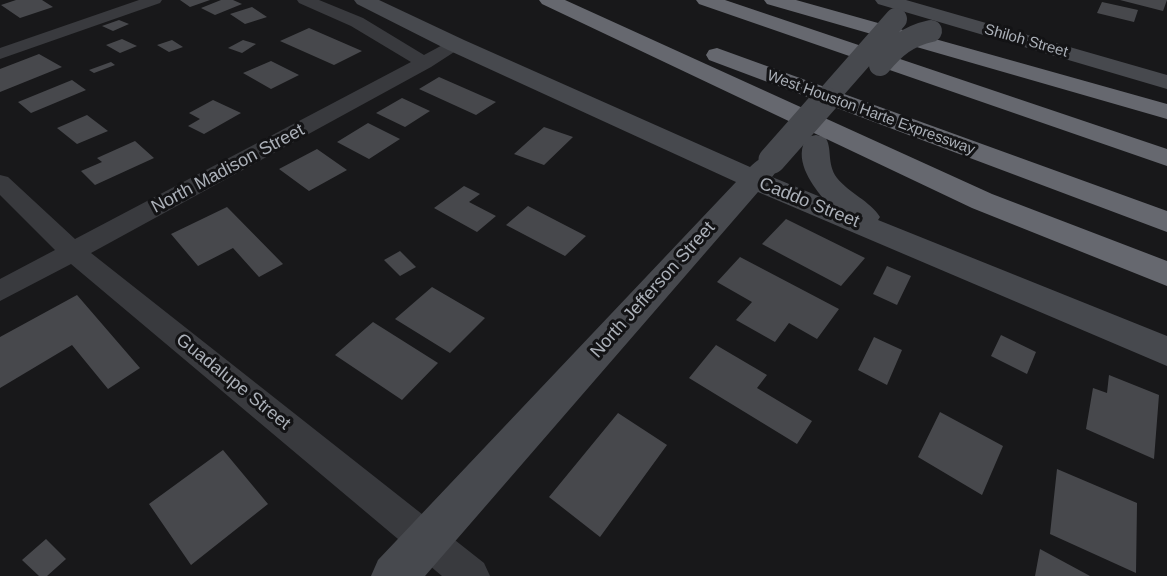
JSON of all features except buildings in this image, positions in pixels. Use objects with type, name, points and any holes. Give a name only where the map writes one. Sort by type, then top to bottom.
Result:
[{"type":"highway","points":[[549,0],[982,201],[1167,274]]},
{"type":"highway","name":"West Houston Harte Expressway","points":[[575,0],[752,69],[1167,222]]},
{"type":"highway","points":[[706,0],[1167,158]]},
{"type":"highway","points":[[774,0],[1167,112]]},
{"type":"main road","name":"Caddo Street","points":[[364,0],[456,45],[763,170],[906,243],[1167,351]]},
{"type":"main road","name":"Shiloh Street","points":[[898,6],[1167,82]]},
{"type":"main road","name":"North Jefferson Street","points":[[394,576],[763,170],[898,6]]},
{"type":"main road","points":[[906,243],[852,210],[824,179],[815,157],[816,143],[899,42],[915,33],[931,31],[954,30],[1001,34]]},
{"type":"street","points":[[0,54],[154,0]]},
{"type":"street","points":[[305,0],[357,22],[425,63]]},
{"type":"street","name":"North Madison Street","points":[[0,291],[456,45]]},
{"type":"street","name":"Guadalupe Street","points":[[0,182],[73,252],[471,576]]}]
